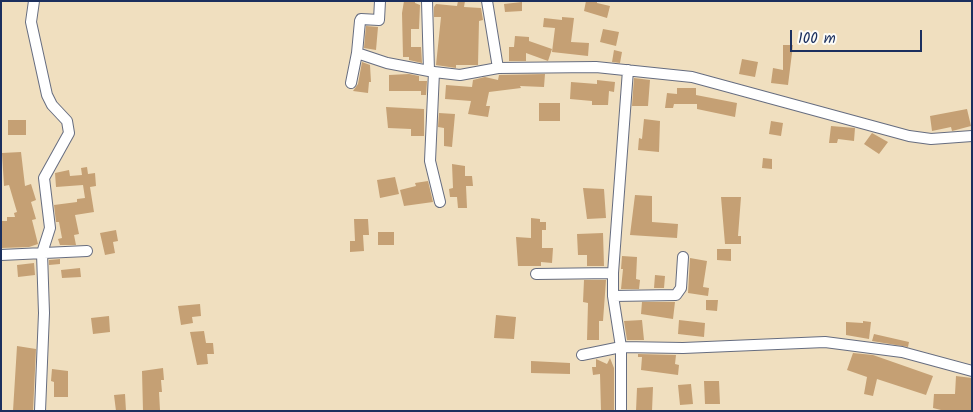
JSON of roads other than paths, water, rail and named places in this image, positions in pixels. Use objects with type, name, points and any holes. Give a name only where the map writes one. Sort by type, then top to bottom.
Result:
[{"type":"street","points":[[34,1],[31,22],[47,95],[52,105],[67,120],[69,130],[68,138],[52,161],[44,178],[50,228],[42,253],[44,313],[40,411]]},
{"type":"street","points":[[350,83],[357,53],[360,21],[361,19],[379,20],[380,1]]},
{"type":"street","points":[[427,1],[432,72],[430,161],[440,202]]},
{"type":"street","points":[[488,1],[498,68]]},
{"type":"street","points":[[357,53],[387,63],[432,72],[460,75],[498,68],[596,66],[692,77],[909,136],[931,139],[972,136]]},
{"type":"street","points":[[621,411],[621,347],[613,296],[613,273],[626,125],[628,70]]},
{"type":"street","points":[[1,255],[87,251]]},
{"type":"street","points":[[613,296],[676,294],[681,288],[683,257]]},
{"type":"street","points":[[536,274],[613,273]]},
{"type":"street","points":[[582,356],[621,347],[683,348],[824,342],[902,352],[972,371]]}]
